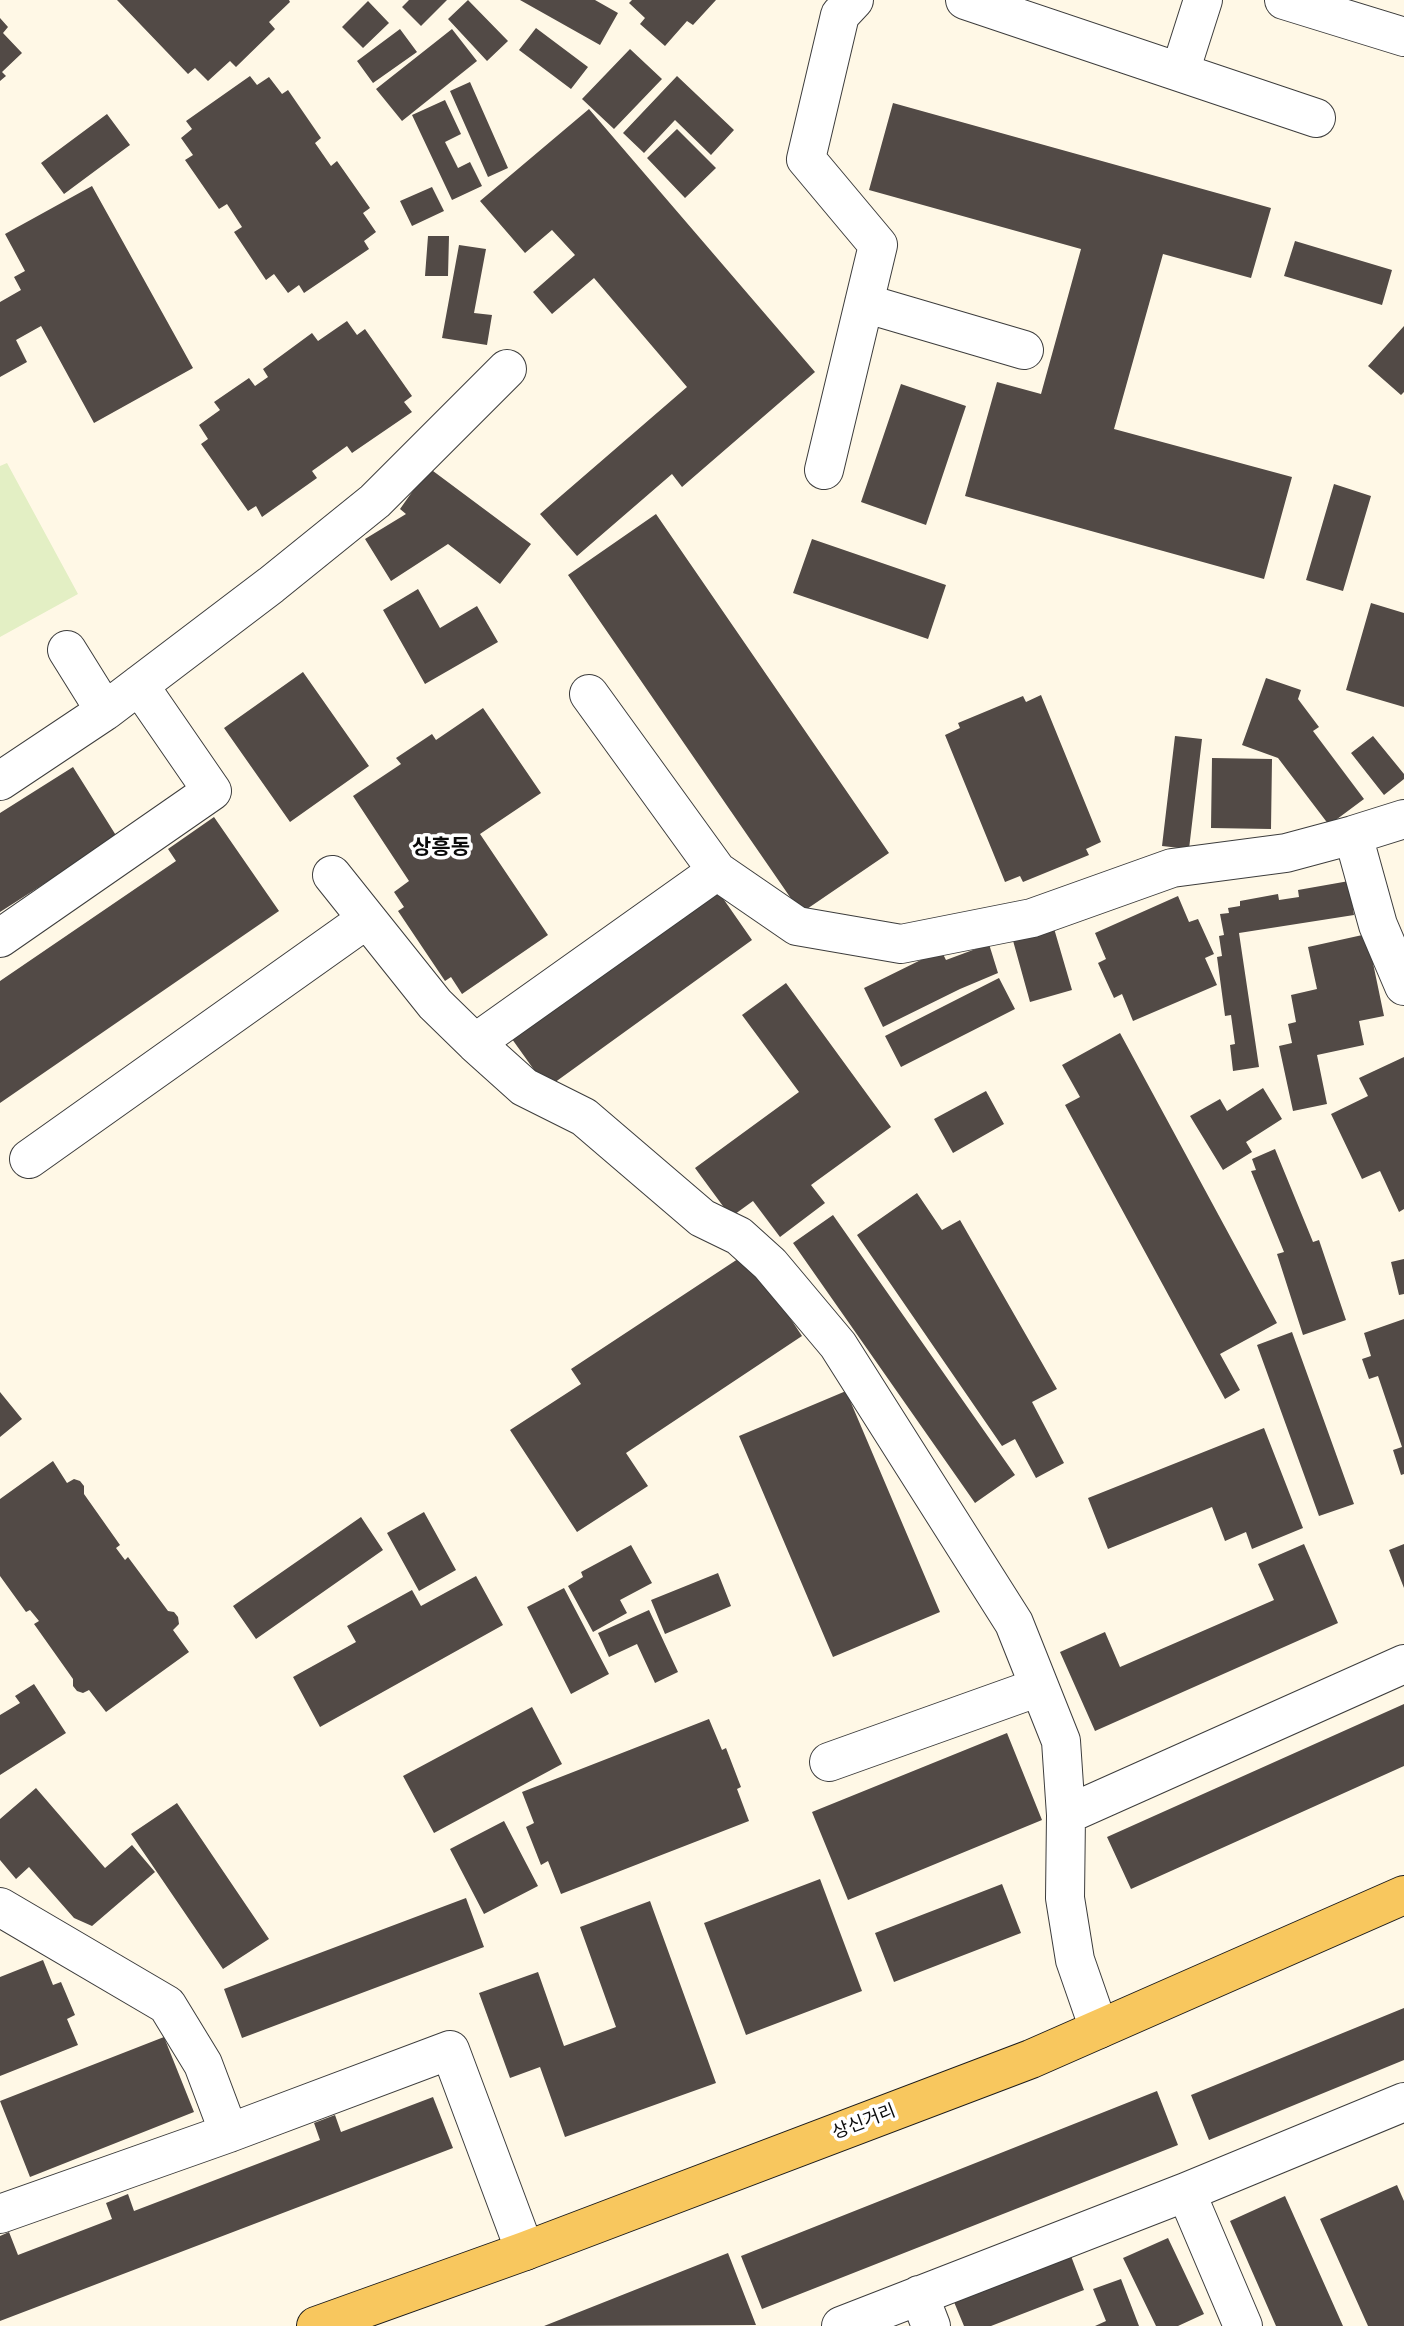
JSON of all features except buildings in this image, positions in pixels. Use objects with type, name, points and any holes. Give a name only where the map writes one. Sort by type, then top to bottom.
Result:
[{"type":"main road","name":"상신거리","points":[[316,2326],[525,2251],[1018,2064],[1404,1895]]},
{"type":"street","points":[[824,470],[878,245],[806,159],[840,15],[854,0]]},
{"type":"street","points":[[965,0],[1316,118]]},
{"type":"street","points":[[1180,72],[1203,0]]},
{"type":"street","points":[[1284,0],[1404,37]]},
{"type":"street","points":[[864,303],[1024,350]]},
{"type":"street","points":[[0,781],[105,711],[271,585],[375,501],[507,369]]},
{"type":"street","points":[[67,650],[105,711]]},
{"type":"street","points":[[0,938],[212,791],[139,685]]},
{"type":"street","points":[[589,694],[717,871],[797,926],[901,944],[1032,918],[1172,868],[1286,853],[1404,819]]},
{"type":"street","points":[[1353,835],[1378,925],[1404,986]]},
{"type":"street","points":[[475,1043],[717,871]]},
{"type":"street","points":[[332,875],[435,1004],[475,1043],[524,1087],[584,1117],[702,1218],[739,1236],[771,1264],[838,1345],[1014,1623],[1061,1741],[1066,1815],[1065,1898],[1075,1960],[1099,2029]]},
{"type":"street","points":[[29,1159],[367,919]]},
{"type":"street","points":[[1066,1815],[1404,1664]]},
{"type":"street","points":[[830,1762],[1040,1687]]},
{"type":"street","points":[[0,1907],[167,2005],[203,2064],[229,2133]]},
{"type":"street","points":[[0,2214],[229,2133],[450,2050],[525,2251]]},
{"type":"street","points":[[841,2326],[925,2311],[1186,2192],[1404,2102]]},
{"type":"street","points":[[1186,2192],[1243,2326]]},
{"type":"green space","points":[[7,463],[78,594],[0,637],[0,466]]},
{"type":"district","name":"상흥동","points":[[441,848]]}]
